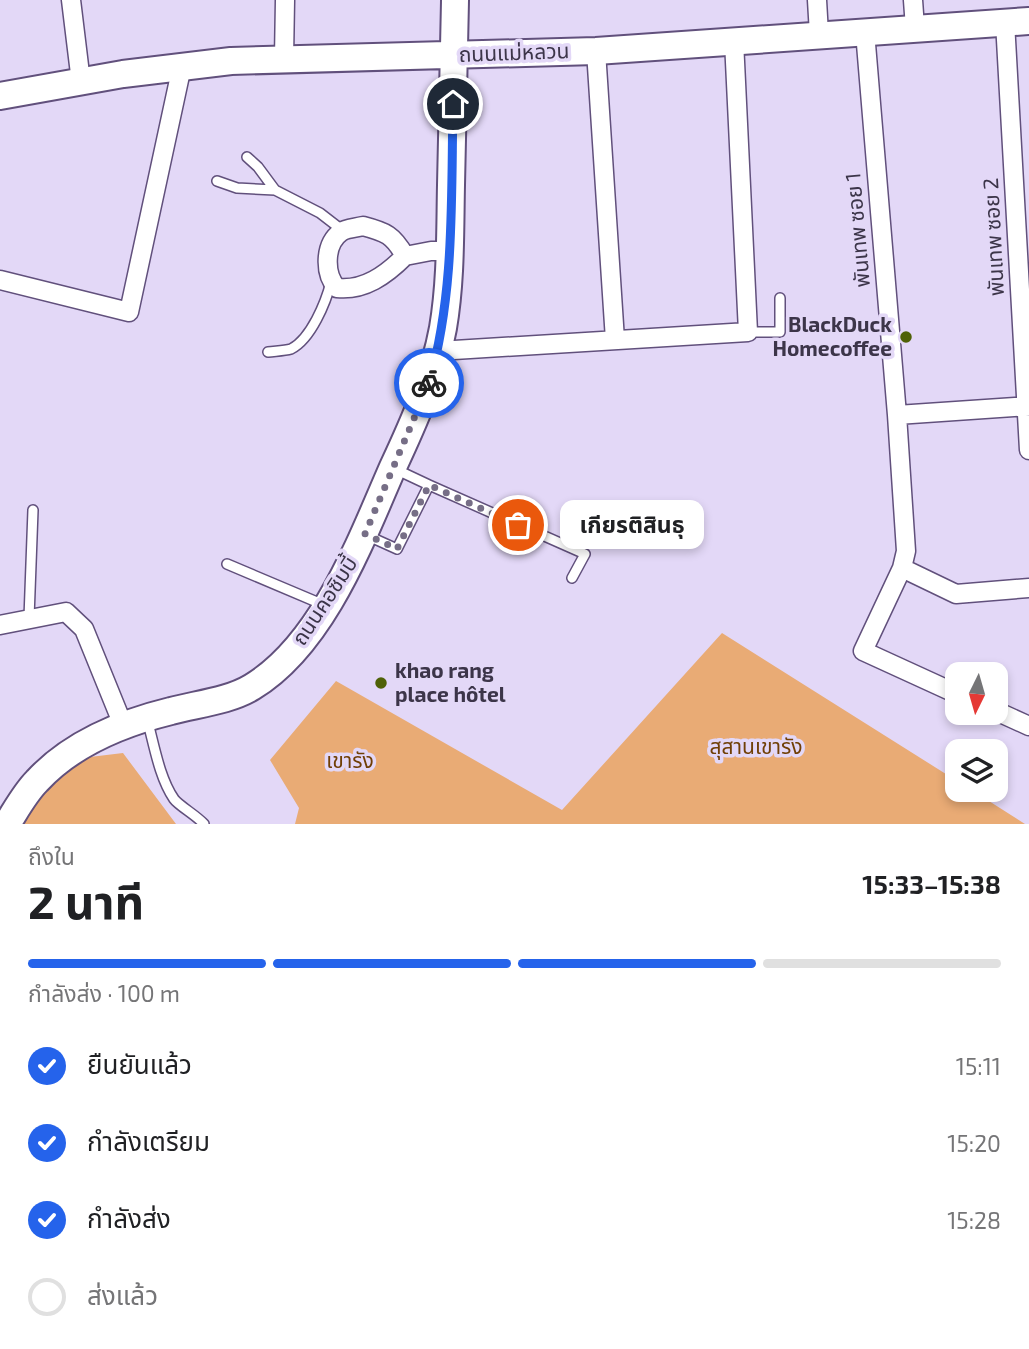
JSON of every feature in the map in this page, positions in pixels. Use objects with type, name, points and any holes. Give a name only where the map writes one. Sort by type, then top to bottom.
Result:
[{"type":"main road","name":"ถนนคอซิมบี้","points":[[6,824],[36,782],[69,752],[135,721],[228,697],[251,688],[289,657],[342,582],[428,385],[438,351],[446,300],[449,251],[455,0]]},
{"type":"main road","name":"ถนนแม่หลวน","points":[[0,96],[182,66],[284,58],[596,51],[1017,21]]},
{"type":"street","points":[[71,0],[81,82]]},
{"type":"street","points":[[284,58],[285,0]]},
{"type":"street","points":[[817,0],[819,34]]},
{"type":"street","points":[[913,0],[915,28]]},
{"type":"street","name":"พันเทพ ซอย 2","points":[[1017,21],[1029,450]]},
{"type":"street","name":"พันเทพ ซอย 1","points":[[864,32],[897,415],[906,551],[902,568]]},
{"type":"street","points":[[438,351],[748,332],[734,41]]},
{"type":"street","points":[[596,51],[615,340]]},
{"type":"street","points":[[0,281],[129,312],[182,66]]},
{"type":"street","points":[[405,256],[397,243],[385,232],[363,226],[342,230],[331,242],[328,270],[331,282],[337,288],[351,290],[366,285],[394,267],[405,256],[449,251]]},
{"type":"street","points":[[897,415],[1027,406]]},
{"type":"street","points":[[945,689],[863,651],[902,568],[956,594],[1029,588]]},
{"type":"street","points":[[0,625],[66,612],[84,629],[135,721]]},
{"type":"street","points":[[1008,716],[1029,726]]},
{"type":"lane","points":[[247,157],[275,190]]},
{"type":"lane","points":[[217,181],[237,188],[275,190],[320,213],[342,230]]},
{"type":"lane","points":[[268,352],[291,348],[311,329],[327,301],[331,282]]},
{"type":"lane","points":[[748,332],[780,332],[779,299]]},
{"type":"lane","points":[[393,468],[584,554],[572,578]]},
{"type":"lane","points":[[365,534],[397,549],[429,485]]},
{"type":"lane","points":[[29,618],[33,510]]},
{"type":"lane","points":[[227,564],[326,606]]},
{"type":"lane","points":[[135,721],[175,800],[204,824]]},
{"type":"green space","points":[[722,633],[945,773],[945,802],[990,802],[1025,824],[295,824],[299,808],[270,760],[336,681],[562,810]]},
{"type":"green space","points":[[123,753],[176,824],[0,824],[0,809],[90,757]]},
{"type":"way so far","points":[[429,383],[365,534],[397,549],[429,485],[518,525]]},
{"type":"place","name":"BlackDuck Homecoffee","points":[[906,337]]},
{"type":"place","name":"เกียรติสินธุ","points":[[518,525]]},
{"type":"place","name":"khao rang place hôtel","points":[[381,683]]},
{"type":"route","points":[[429,383],[438,351],[446,300],[453,104]]},
{"type":"park label","name":"สุสานเขารัง","points":[[756,747]]},
{"type":"park label","name":"เขารัง","points":[[350,761]]}]
